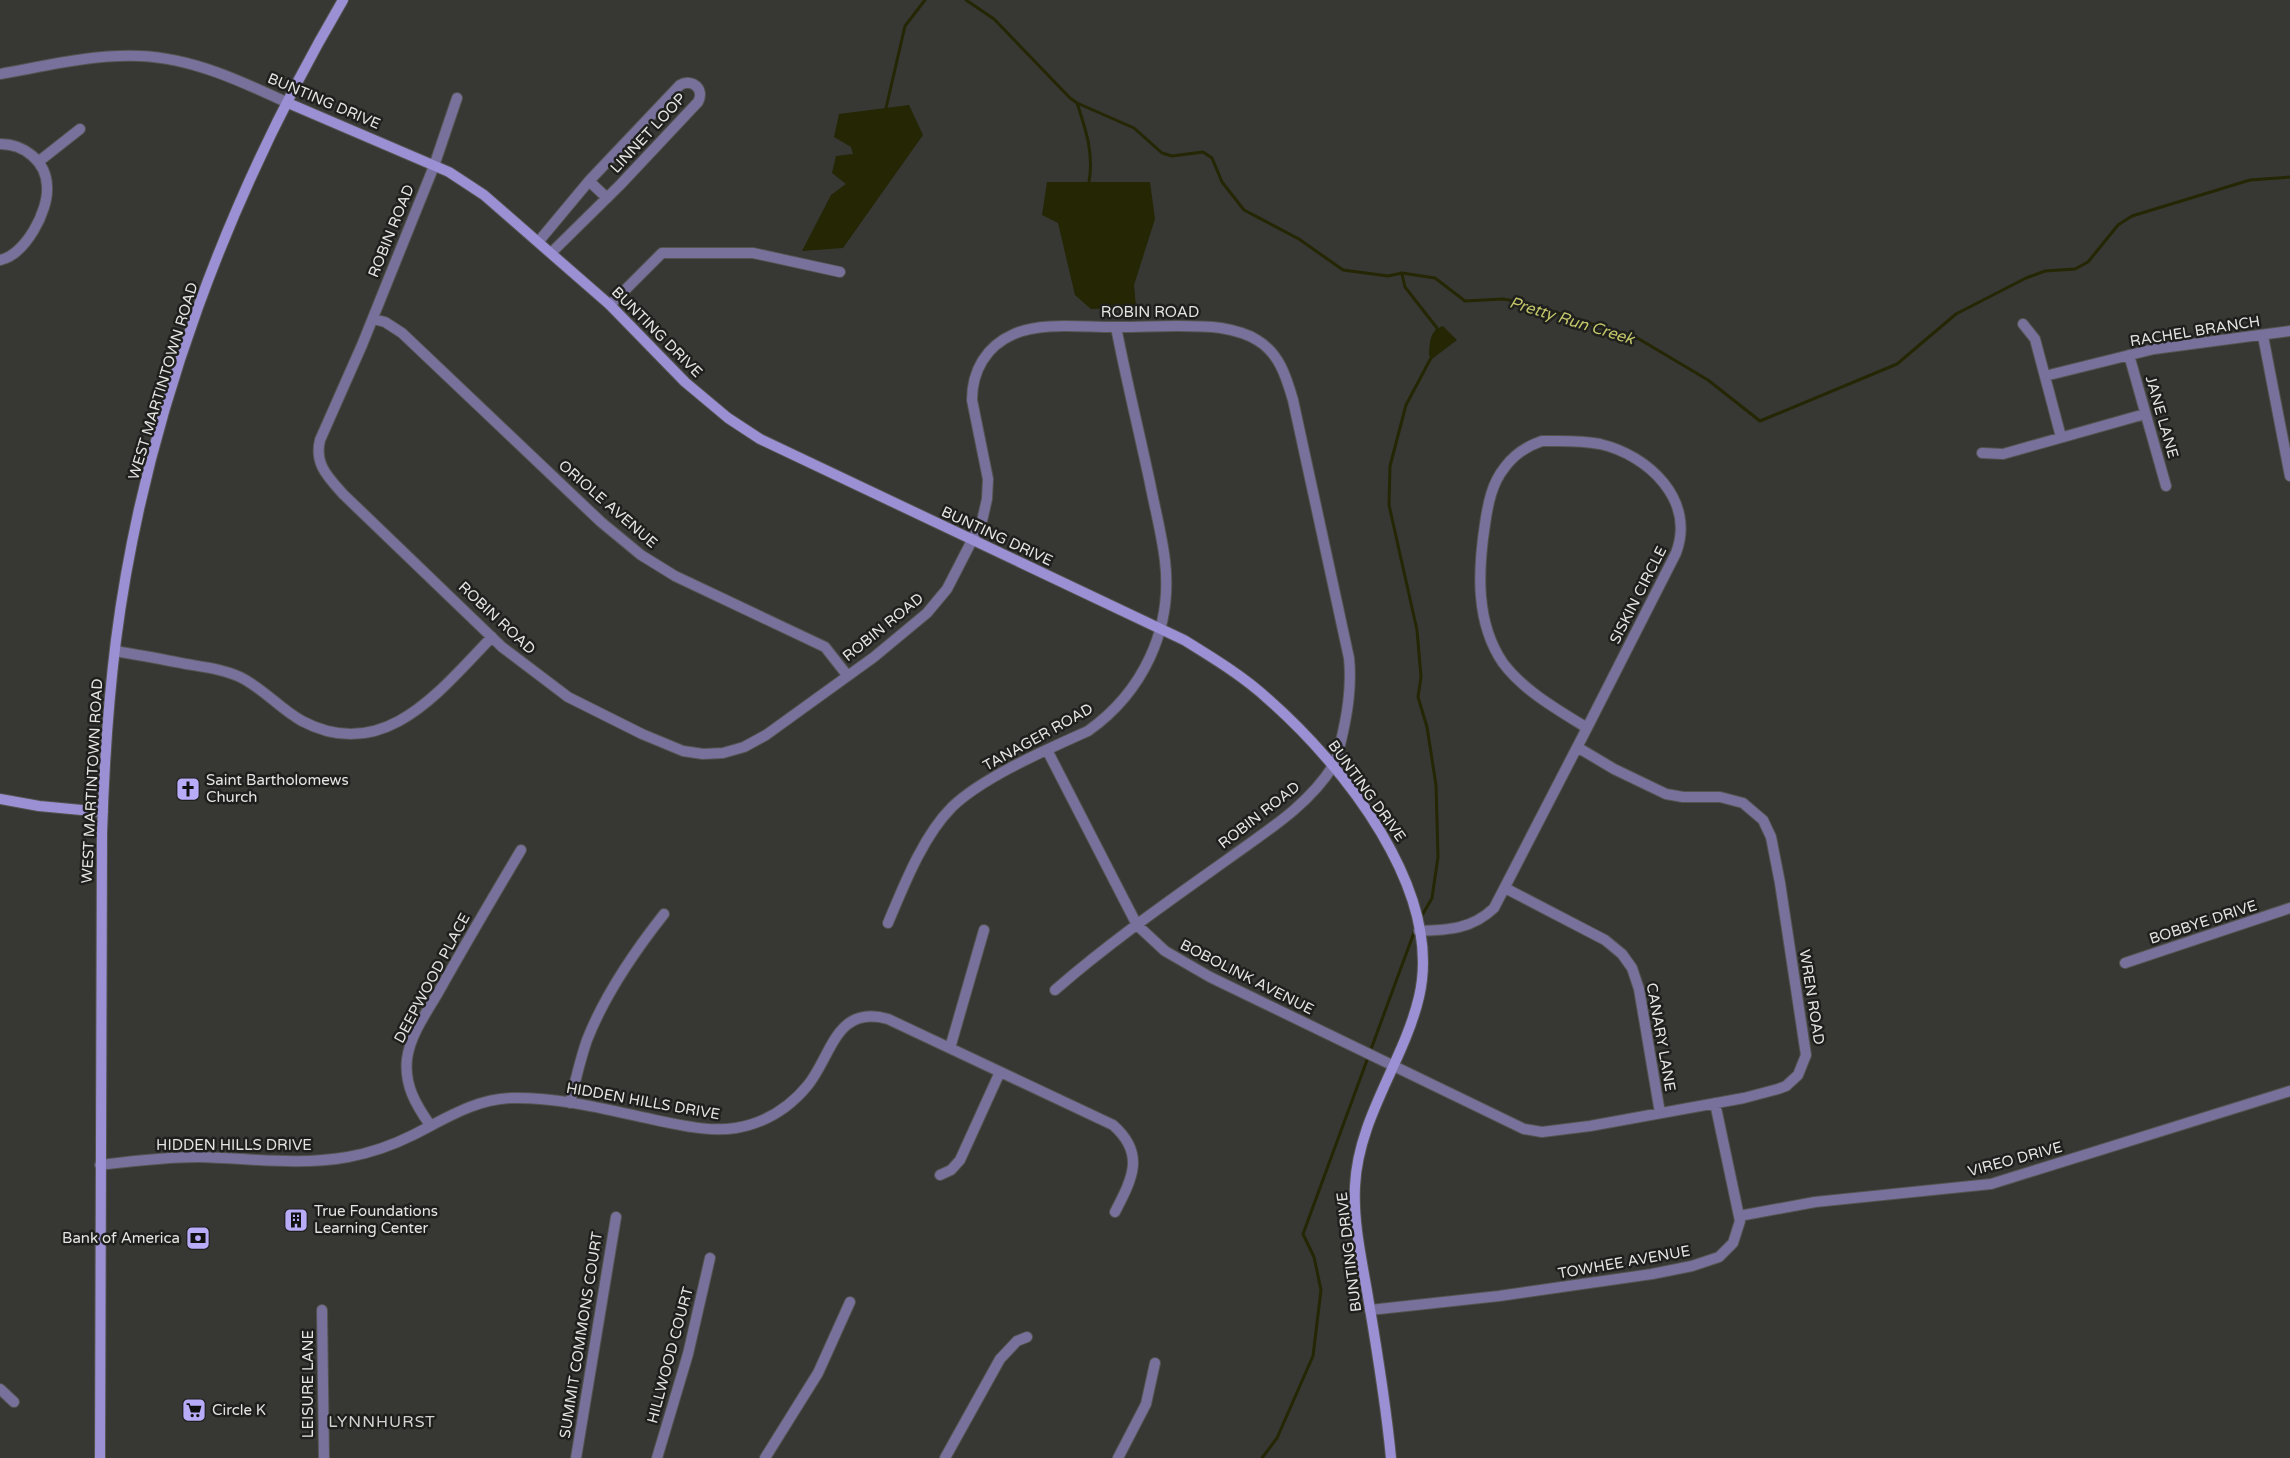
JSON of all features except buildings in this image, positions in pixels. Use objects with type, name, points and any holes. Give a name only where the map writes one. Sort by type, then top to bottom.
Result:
[{"type":"street","name":"WEST MARTINTOWN ROAD","points":[[100,1458],[100,1165],[103,812],[106,729],[115,651],[134,536],[148,476],[175,381],[215,266],[250,181],[288,103],[343,0]]},
{"type":"street","name":"BUNTING DRIVE","points":[[0,74],[80,60],[122,56],[155,57],[218,72],[449,172],[484,195],[539,241],[610,305],[685,382],[743,429],[840,478],[1184,640],[1248,682],[1287,716],[1333,766],[1394,853],[1407,883],[1419,932],[1423,967],[1419,996],[1376,1105],[1363,1143],[1356,1180],[1355,1202],[1360,1245],[1383,1386],[1391,1458]]},
{"type":"street","name":"LINNET LOOP","points":[[539,241],[589,181],[680,85],[692,83],[699,88],[701,95],[698,102],[607,198],[551,253]]},
{"type":"street","name":"ROBIN ROAD","points":[[457,98],[434,166],[373,319],[320,440],[318,453],[320,466],[344,494],[508,652],[568,697],[683,751],[703,754],[724,753],[756,741],[927,614],[956,576],[985,510],[988,487],[972,400],[973,381],[984,358],[997,343],[1023,330],[1071,326],[1211,327],[1234,331],[1264,345],[1282,367],[1293,400],[1349,658],[1350,690],[1348,708],[1333,766],[1307,798],[1275,824],[1137,925],[1055,990]]},
{"type":"street","points":[[38,162],[80,129]]},
{"type":"street","points":[[0,144],[8,144],[23,149],[38,162],[44,171],[47,186],[45,202],[36,225],[24,246],[15,254],[0,260]]},
{"type":"street","points":[[589,181],[607,198]]},
{"type":"street","points":[[610,305],[662,253],[753,253],[840,272]]},
{"type":"street","name":"ORIOLE AVENUE","points":[[373,319],[385,322],[402,332],[601,522],[641,555],[676,576],[824,647],[847,675]]},
{"type":"street","points":[[2023,324],[2035,339],[2061,437]]},
{"type":"street","name":"TANAGER ROAD","points":[[888,923],[914,866],[935,828],[952,807],[974,790],[1047,750],[1088,731],[1122,701],[1146,669],[1156,643],[1166,592],[1165,560],[1116,327]]},
{"type":"street","name":"RACHEL BRANCH","points":[[2046,376],[2154,349],[2290,331]]},
{"type":"street","points":[[2263,336],[2290,476]]},
{"type":"street","name":"JANE LANE","points":[[2129,356],[2166,486]]},
{"type":"street","points":[[1982,453],[2003,454],[2146,414]]},
{"type":"street","name":"SISKIN CIRCLE","points":[[1419,932],[1448,930],[1474,923],[1494,908],[1505,888],[1587,728],[1676,553],[1681,537],[1681,519],[1675,501],[1664,482],[1638,459],[1613,448],[1594,443],[1542,441],[1527,448],[1510,460],[1491,492],[1479,569],[1481,599],[1492,643],[1507,668],[1535,693],[1587,728]]},
{"type":"street","points":[[115,651],[230,673],[250,683],[292,714],[313,726],[336,732],[356,733],[394,725],[420,709],[492,637]]},
{"type":"street","name":"WREN ROAD","points":[[1393,1065],[1498,1117],[1533,1131],[1570,1129],[1744,1098],[1786,1086],[1798,1075],[1805,1061],[1803,1031],[1771,837],[1763,820],[1743,803],[1720,797],[1683,797],[1666,794],[1614,769],[1577,747]]},
{"type":"street","name":"BOBOLINK AVENUE","points":[[1047,750],[1137,925],[1165,951],[1186,965],[1393,1065]]},
{"type":"street","points":[[0,799],[39,806],[103,812]]},
{"type":"street","name":"DEEPWOOD PLACE","points":[[430,1126],[418,1107],[409,1086],[407,1064],[410,1045],[466,943],[521,850]]},
{"type":"street","name":"CANARY LANE","points":[[1505,888],[1605,940],[1622,954],[1632,968],[1639,989],[1660,1113]]},
{"type":"street","name":"BOBBYE DRIVE","points":[[2125,964],[2290,908]]},
{"type":"street","points":[[570,1103],[587,1040],[601,1009],[644,939],[664,914]]},
{"type":"street","points":[[950,1048],[984,930]]},
{"type":"street","name":"HIDDEN HILLS DRIVE","points":[[100,1165],[175,1158],[291,1162],[332,1159],[375,1150],[413,1135],[474,1105],[500,1099],[543,1099],[702,1129],[727,1130],[762,1121],[790,1104],[800,1095],[818,1071],[836,1035],[854,1020],[870,1016],[888,1019],[950,1048],[1106,1122],[1124,1136],[1131,1150],[1134,1169],[1115,1212]]},
{"type":"street","points":[[940,1174],[951,1170],[960,1160],[1000,1072]]},
{"type":"street","name":"VIREO DRIVE","points":[[1739,1216],[1815,1202],[1991,1184],[2290,1091]]},
{"type":"street","name":"TOWHEE AVENUE","points":[[1370,1310],[1545,1290],[1692,1266],[1719,1257],[1729,1249],[1739,1229],[1739,1216],[1715,1104]]},
{"type":"street","name":"SUMMIT COMMONS COURT","points":[[576,1458],[616,1217]]},
{"type":"street","name":"HILLWOOD COURT","points":[[657,1458],[688,1354],[710,1258]]},
{"type":"street","points":[[765,1458],[814,1380],[850,1302]]},
{"type":"street","name":"LEISURE LANE","points":[[322,1310],[324,1458]]},
{"type":"street","points":[[945,1458],[1000,1360],[1017,1341],[1027,1337]]},
{"type":"street","points":[[1118,1458],[1146,1404],[1155,1363]]},
{"type":"street","points":[[0,1390],[14,1402]]},
{"type":"shaded area","points":[[909,105],[923,135],[843,248],[802,251],[831,195],[846,184],[832,173],[836,156],[853,154],[851,147],[834,137],[839,114]]},
{"type":"shaded area","points":[[1047,182],[1150,182],[1155,219],[1134,285],[1136,307],[1091,309],[1075,295],[1058,223],[1042,215]]},
{"type":"shaded area","points":[[1443,326],[1457,340],[1432,359],[1429,355],[1431,338],[1438,328]]},
{"type":"waterway","points":[[886,108],[905,26],[925,0]]},
{"type":"waterway","name":"Pretty Run Creek","points":[[966,0],[994,19],[1070,98],[1077,103],[1134,128],[1162,153],[1172,156],[1203,152],[1212,158],[1222,182],[1244,210],[1299,239],[1343,270],[1388,276],[1402,273],[1435,278],[1465,301],[1503,299],[1526,303],[1639,339],[1708,380],[1760,421],[1897,364],[1956,314],[2026,278],[2045,271],[2075,269],[2088,262],[2118,225],[2132,216],[2250,180],[2290,177]]},
{"type":"waterway","points":[[1077,103],[1090,152],[1089,182]]},
{"type":"waterway","points":[[1402,274],[1405,287],[1437,330]]},
{"type":"waterway","points":[[1420,919],[1432,898],[1438,857],[1436,785],[1427,727],[1418,697],[1421,677],[1417,630],[1389,505],[1390,466],[1406,405],[1432,356]]},
{"type":"waterway","points":[[1262,1458],[1277,1438],[1313,1356],[1321,1290],[1314,1257],[1303,1234],[1416,927]]},
{"type":"place","name":"Saint Bartholomews Church","points":[[188,789]]},
{"type":"place","name":"True Foundations Learning Center","points":[[296,1220]]},
{"type":"place","name":"Bank of America","points":[[198,1238]]},
{"type":"place","name":"Circle K","points":[[194,1410]]},
{"type":"district","name":"LYNNHURST","points":[[382,1421]]}]
